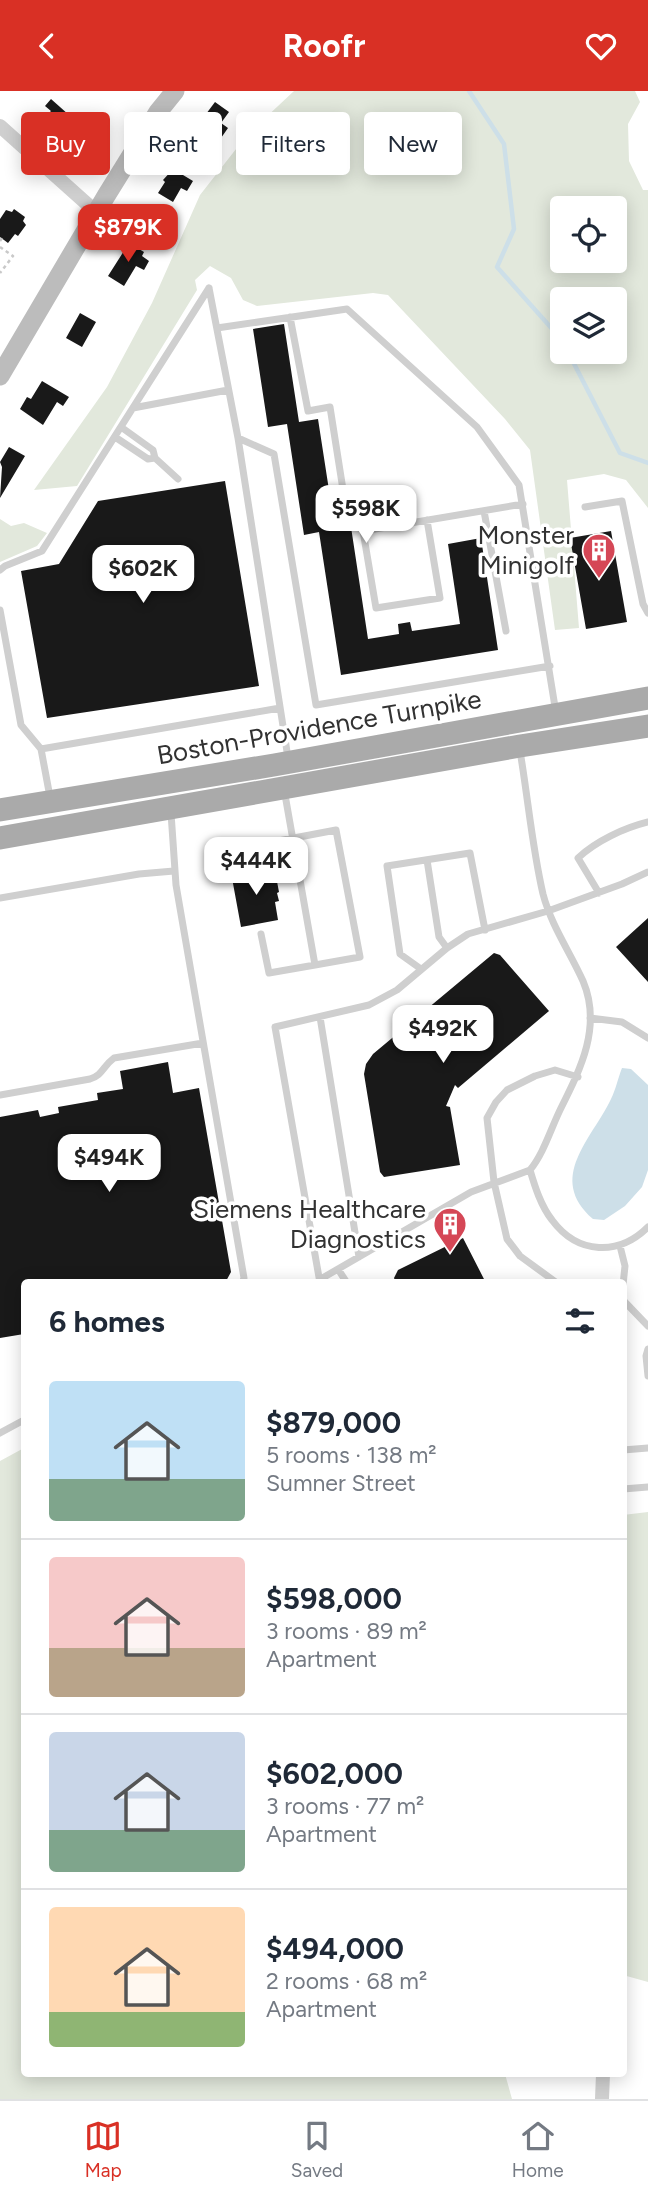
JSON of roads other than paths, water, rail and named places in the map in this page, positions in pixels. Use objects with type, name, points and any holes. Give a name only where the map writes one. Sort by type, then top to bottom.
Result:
[{"type":"main road","points":[[0,376],[96,212],[158,112],[175,91]]},
{"type":"main road","name":"Boston-Providence Turnpike","points":[[5,806],[51,801],[288,762],[648,698]]},
{"type":"main road","name":"Boston-Providence Turnpike","points":[[0,838],[648,726]]},
{"type":"street","points":[[0,126],[96,212]]},
{"type":"street","points":[[602,2099],[603,2077]]},
{"type":"lane","points":[[0,571],[5,566],[42,551],[209,288],[238,438],[288,762]]},
{"type":"lane","points":[[217,328],[346,309],[477,427],[519,485],[556,713]]},
{"type":"lane","points":[[290,317],[308,411],[330,407],[347,515],[363,531],[376,608],[440,598],[427,520]]},
{"type":"lane","points":[[133,408],[228,390]]},
{"type":"lane","points":[[121,427],[153,450],[155,458],[178,479]]},
{"type":"lane","points":[[115,437],[148,459],[155,458]]},
{"type":"lane","points":[[238,438],[274,454],[316,705],[550,666]]},
{"type":"lane","points":[[585,507],[622,501],[643,604],[648,613]]},
{"type":"lane","points":[[363,531],[523,504]]},
{"type":"lane","points":[[484,511],[506,631]]},
{"type":"lane","points":[[0,610],[21,725],[41,750],[51,801]]},
{"type":"lane","points":[[41,750],[280,708]]},
{"type":"lane","points":[[322,1279],[471,1192],[530,1170],[540,1159],[547,1136],[578,1077],[588,1048],[590,1006],[583,982],[548,911],[543,893],[520,747]]},
{"type":"lane","points":[[284,789],[315,965]]},
{"type":"lane","points":[[170,809],[174,871],[244,1279]]},
{"type":"lane","points":[[599,893],[578,858],[587,849],[648,822]]},
{"type":"lane","points":[[226,851],[336,830],[360,957],[269,973],[261,935]]},
{"type":"lane","points":[[421,969],[400,954],[387,866],[470,853],[485,930]]},
{"type":"lane","points":[[426,860],[439,937],[447,948]]},
{"type":"lane","points":[[0,898],[139,874],[174,871]]},
{"type":"lane","points":[[319,1279],[275,1027],[369,1005],[397,989],[468,934],[548,911],[648,872]]},
{"type":"lane","points":[[320,1017],[359,1257]]},
{"type":"lane","points":[[590,1018],[622,1023],[648,1038]]},
{"type":"lane","points":[[0,1095],[90,1080],[100,1076],[107,1063],[114,1058],[203,1043]]},
{"type":"lane","points":[[552,1279],[520,1256],[507,1239],[494,1182],[487,1118],[507,1090],[535,1076],[555,1070],[578,1077]]},
{"type":"lane","points":[[530,1170],[541,1203],[553,1222],[582,1243],[602,1249],[620,1247],[648,1227]]},
{"type":"lane","points":[[620,1247],[625,1266],[624,1279]]},
{"type":"lane","points":[[338,1269],[344,1279]]},
{"type":"lane","points":[[627,1304],[648,1326]]},
{"type":"lane","points":[[648,1349],[648,1376]]},
{"type":"lane","points":[[0,1433],[21,1422]]},
{"type":"lane","points":[[627,1450],[648,1448]]},
{"type":"lane","points":[[627,1489],[648,1487]]},
{"type":"waterway","points":[[469,91],[504,144],[514,229],[497,267],[550,327]]},
{"type":"waterway","points":[[574,364],[620,453],[648,463]]},
{"type":"place","name":"Monster Minigolf","points":[[599,580]]},
{"type":"place","name":"Siemens Healthcare Diagnostics","points":[[450,1254]]}]
